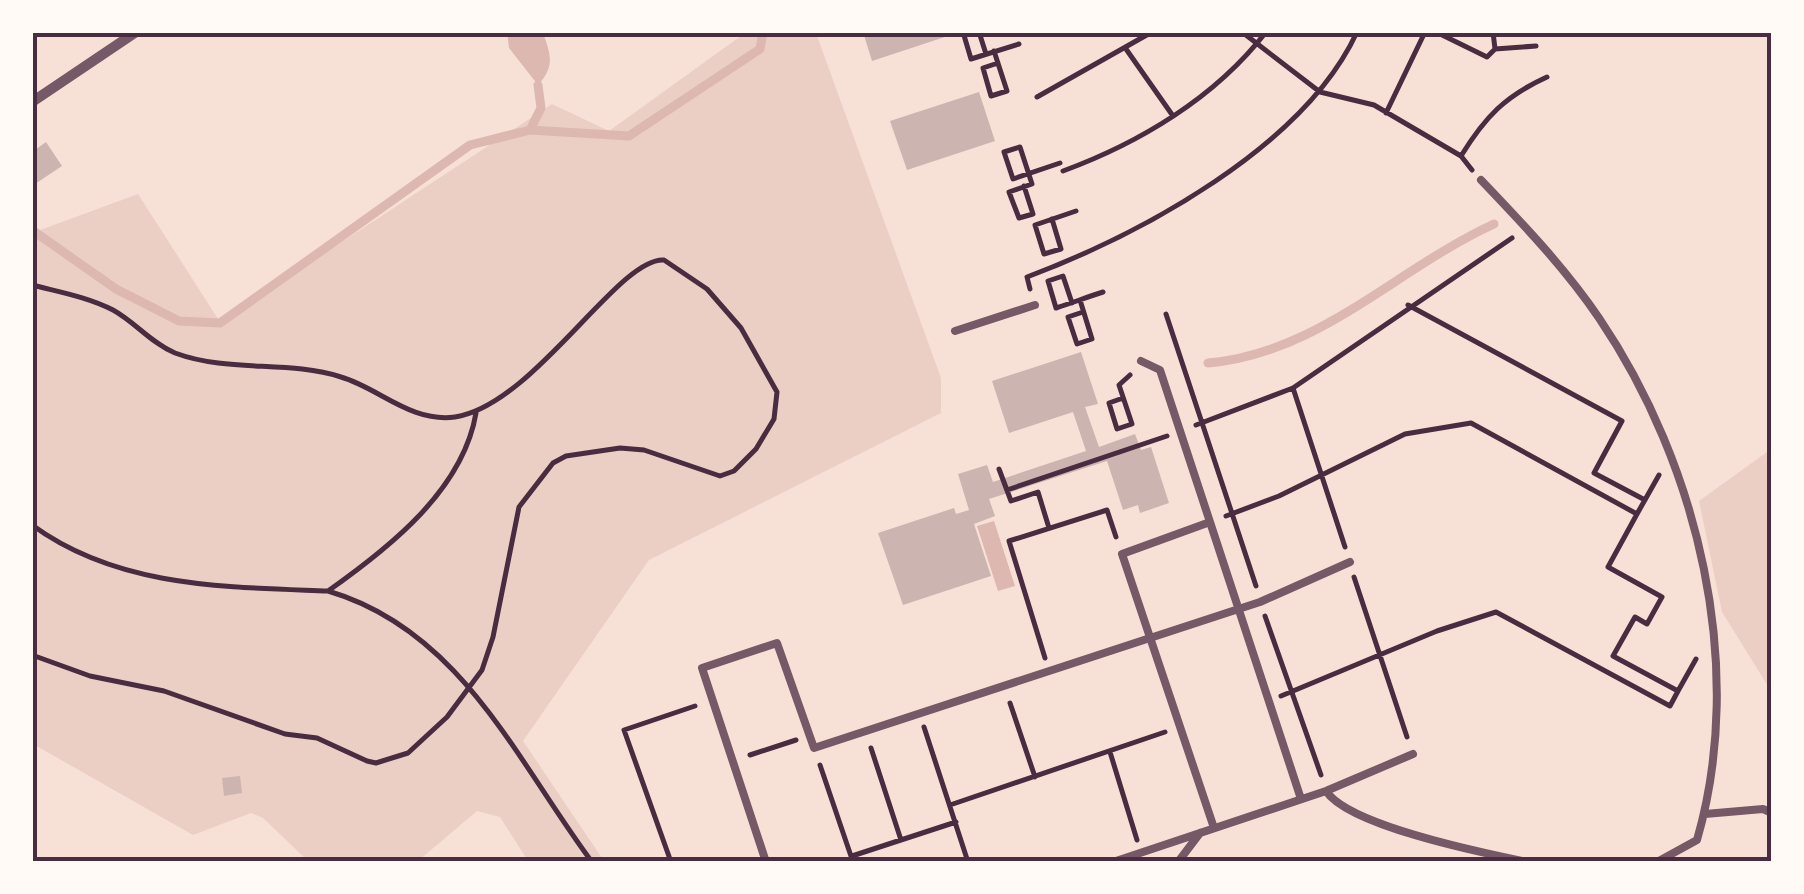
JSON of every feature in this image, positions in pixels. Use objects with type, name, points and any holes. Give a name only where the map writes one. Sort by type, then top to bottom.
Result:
[{"type":"street","points":[[32,102],[136,32]]},
{"type":"lane","points":[[1481,180],[1527,229],[1600,320],[1655,416],[1692,518],[1712,630],[1714,725],[1705,814],[1698,840],[1658,862]]},
{"type":"lane","points":[[955,330],[1035,306]]},
{"type":"lane","points":[[1141,361],[1160,370],[1302,799]]},
{"type":"lane","points":[[1210,522],[1122,554],[1214,828]]},
{"type":"lane","points":[[766,862],[702,668],[777,643],[814,748],[1260,602],[1350,562]]},
{"type":"lane","points":[[1112,862],[1302,799],[1413,754]]},
{"type":"lane","points":[[1326,790],[1334,803],[1401,830],[1469,851],[1527,862]]},
{"type":"lane","points":[[1705,814],[1763,809],[1772,813]]},
{"type":"lane","points":[[1178,862],[1200,832]]},
{"type":"path","points":[[963,32],[971,59],[1018,44]]},
{"type":"path","points":[[980,32],[986,54]]},
{"type":"path","points":[[1038,97],[1152,32]]},
{"type":"path","points":[[1242,32],[1320,92],[1374,105],[1462,156],[1481,180]]},
{"type":"path","points":[[1062,172],[1096,159],[1173,116],[1232,70],[1266,32]]},
{"type":"path","points":[[1027,278],[1090,254],[1165,212],[1273,139],[1320,92],[1358,32]]},
{"type":"path","points":[[1386,113],[1424,32]]},
{"type":"path","points":[[1436,32],[1486,57],[1496,49],[1536,46]]},
{"type":"path","points":[[1493,32],[1496,49]]},
{"type":"path","points":[[1126,50],[1173,116]]},
{"type":"path","points":[[994,51],[998,63],[1007,91],[992,96],[983,68],[998,63]]},
{"type":"path","points":[[1462,156],[1482,120],[1508,95],[1547,76]]},
{"type":"path","points":[[1024,186],[1033,214],[1018,218],[1009,192],[1024,186],[1032,184],[1028,173],[1020,147],[1004,152],[1013,179],[1028,173],[1060,163]]},
{"type":"path","points":[[1052,220],[1061,249],[1044,254],[1034,225],[1076,211]]},
{"type":"path","points":[[1181,432],[1292,388],[1351,352],[1408,305],[1527,229]]},
{"type":"path","points":[[32,284],[117,312],[174,352],[220,364],[330,373],[387,401],[435,417],[477,411],[554,355],[606,297],[655,260],[671,263],[707,289],[741,328],[777,392],[774,418],[756,449],[734,471],[720,476],[644,450],[620,448],[566,456],[554,464],[519,507],[493,637],[482,670],[408,753],[376,764],[317,738],[285,734],[164,691],[90,676],[32,655]]},
{"type":"path","points":[[1083,312],[1068,317],[1077,344],[1092,339],[1083,312],[1076,301],[1063,276],[1048,282],[1056,308],[1076,301],[1103,292]]},
{"type":"path","points":[[1408,305],[1622,421],[1594,473],[1645,500]]},
{"type":"path","points":[[1166,314],[1326,790]]},
{"type":"path","points":[[1123,398],[1109,403],[1117,429],[1132,424],[1119,385],[1141,361]]},
{"type":"path","points":[[328,591],[410,525],[470,446],[477,411]]},
{"type":"path","points":[[1210,522],[1279,496],[1404,434],[1471,422],[1638,514]]},
{"type":"path","points":[[1007,490],[1143,444]]},
{"type":"path","points":[[1670,454],[1608,567],[1662,597],[1648,624],[1634,617],[1613,656],[1678,691]]},
{"type":"path","points":[[999,469],[1011,502],[1038,492],[1049,528]]},
{"type":"path","points":[[1050,671],[1009,541],[1107,510],[1122,554]]},
{"type":"path","points":[[32,525],[62,546],[162,579],[218,587],[328,591],[353,598],[392,621],[445,658],[470,687],[522,754],[557,814],[592,862]]},
{"type":"path","points":[[1269,700],[1437,631],[1496,612],[1670,706],[1712,630]]},
{"type":"path","points":[[1004,686],[1036,777]]},
{"type":"path","points":[[671,862],[624,730],[712,700]]},
{"type":"path","points":[[919,714],[968,862]]},
{"type":"path","points":[[950,806],[1180,727]]},
{"type":"path","points":[[866,731],[901,840]]},
{"type":"path","points":[[733,761],[809,736]]},
{"type":"path","points":[[814,748],[853,859],[956,822]]},
{"type":"path","points":[[1110,752],[1141,852]]},
{"type":"shaded area","points":[[507,32],[543,33],[550,60],[538,85],[509,48]]},
{"type":"shaded area","points":[[745,33],[816,33],[941,378],[941,413],[649,560],[523,741],[604,861],[528,861],[500,817],[477,811],[418,861],[308,861],[263,818],[251,813],[193,835],[33,744],[32,233],[138,194],[220,322],[552,104],[609,131]]},
{"type":"shaded area","points":[[1771,449],[1771,691],[1722,612],[1699,501]]},
{"type":"shaded area","points":[[994,521],[1015,586],[998,591],[977,526]]},
{"type":"building","points":[[863,32],[957,32],[957,33],[872,61]]},
{"type":"building","points":[[979,92],[995,141],[907,170],[890,121]]},
{"type":"building","points":[[46,142],[62,166],[32,186],[32,152]]},
{"type":"building","points":[[1081,352],[1098,404],[1085,407],[1099,447],[1135,434],[1141,450],[1151,447],[1169,503],[1140,513],[1138,505],[1123,510],[1107,461],[989,499],[995,516],[974,524],[991,576],[903,605],[878,533],[954,508],[956,514],[969,510],[958,474],[987,465],[993,482],[1086,451],[1073,412],[1009,433],[992,381]]},
{"type":"building","points":[[240,776],[242,793],[224,796],[222,778]]},
{"type":"waterway","points":[[32,230],[116,289],[179,321],[220,323],[470,145],[530,130],[629,136],[760,49],[763,32]]},
{"type":"waterway","points":[[530,130],[541,108],[538,85]]},
{"type":"waterway","points":[[1208,363],[1248,356],[1321,327],[1494,224]]}]
